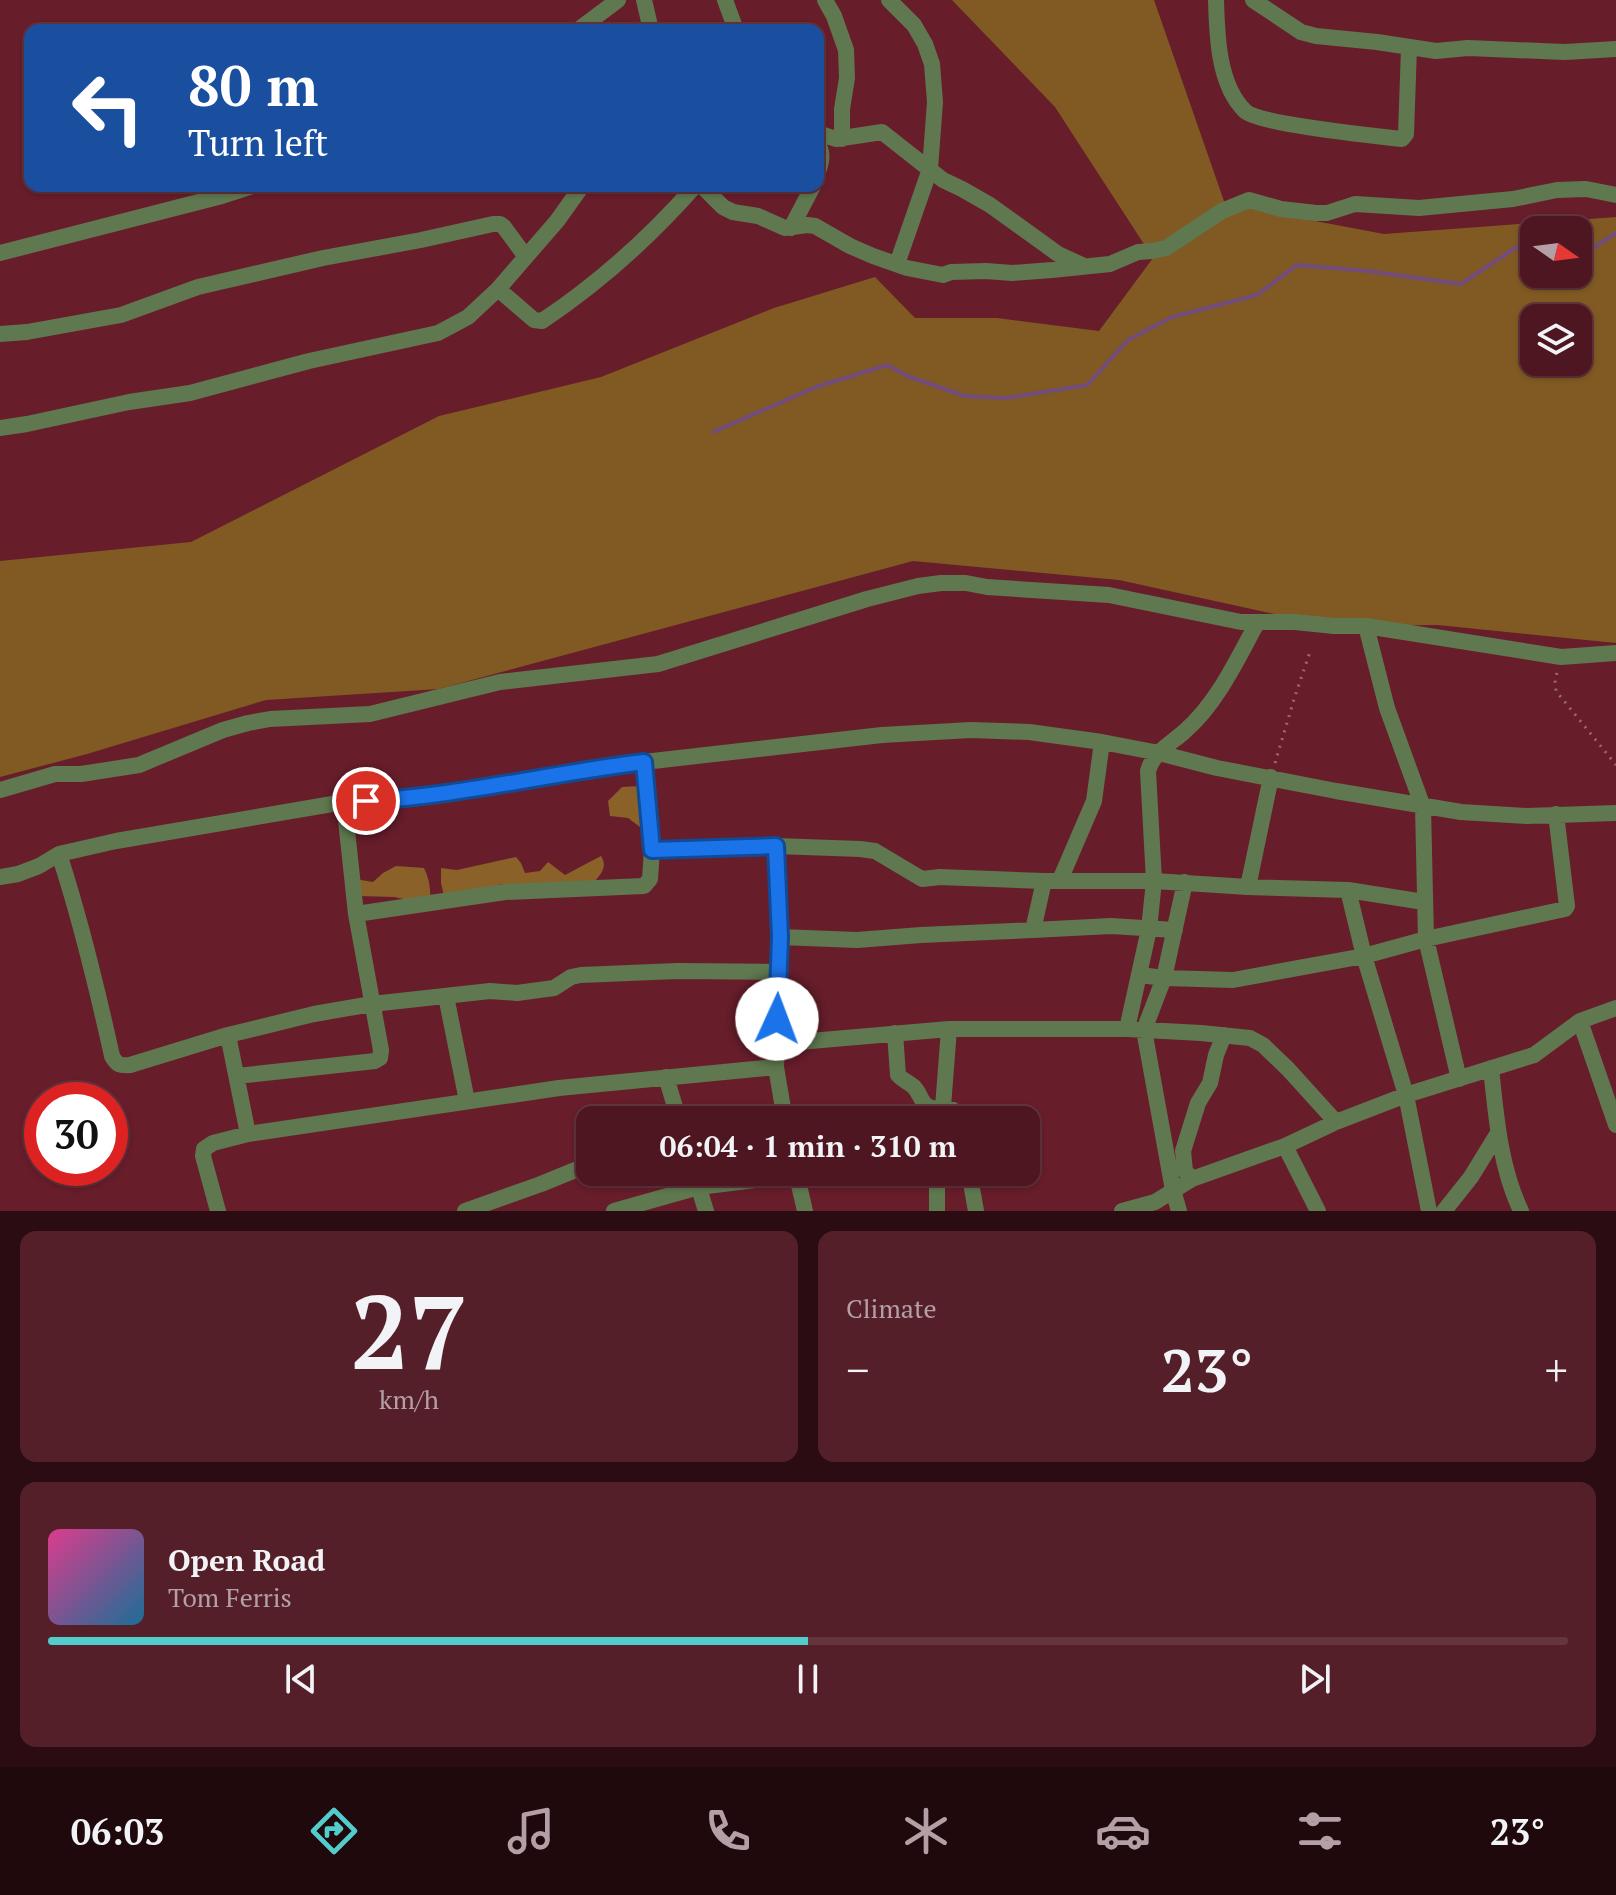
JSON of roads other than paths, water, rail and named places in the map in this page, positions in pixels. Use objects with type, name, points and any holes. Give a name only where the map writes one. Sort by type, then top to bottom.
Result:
[{"type":"street","points":[[586,24],[618,0]]},
{"type":"street","points":[[644,0],[650,24]]},
{"type":"street","points":[[725,0],[734,24]]},
{"type":"street","points":[[825,0],[846,50],[842,139]]},
{"type":"street","points":[[889,0],[914,25],[925,44],[932,64],[935,102],[930,169],[897,264]]},
{"type":"street","points":[[1216,0],[1221,60],[1228,87],[1245,111],[1260,118],[1402,139],[1406,134],[1409,48]]},
{"type":"street","points":[[1253,0],[1301,32],[1316,36],[1436,51],[1468,48],[1565,52],[1616,49]]},
{"type":"street","points":[[824,135],[842,139],[882,132],[950,185],[990,205],[1058,254],[1084,266]]},
{"type":"street","points":[[708,192],[733,212],[758,216],[785,228],[815,226],[850,246],[897,264],[943,275],[951,272],[1012,273],[1110,264],[1138,252],[1166,248],[1222,211],[1245,200],[1281,209],[1327,213],[1355,204],[1419,208],[1498,201],[1557,190],[1586,189],[1616,195]]},
{"type":"street","points":[[0,253],[234,192]]},
{"type":"street","points":[[0,428],[190,393],[309,361],[438,333],[468,317],[498,289],[557,221],[578,192]]},
{"type":"street","points":[[498,289],[534,320],[542,321],[586,290],[664,222],[690,192]]},
{"type":"street","points":[[791,228],[810,192]]},
{"type":"street","points":[[0,334],[121,315],[198,287],[493,224],[504,227],[526,257]]},
{"type":"street","points":[[0,790],[55,774],[81,774],[139,765],[223,730],[261,720],[370,714],[500,682],[658,664],[867,599],[941,583],[1109,595],[1241,622],[1366,626],[1561,657],[1616,653]]},
{"type":"street","points":[[1127,1029],[1149,929],[1154,881],[1148,771],[1151,761],[1208,706],[1257,623]]},
{"type":"street","points":[[1366,626],[1387,708],[1423,807],[1426,939],[1459,1079]]},
{"type":"street","points":[[0,877],[18,874],[59,854],[116,841],[344,802],[449,794],[600,767],[882,735],[971,730],[1029,732],[1102,742],[1226,770],[1423,807],[1500,815],[1616,813]]},
{"type":"street","points":[[1033,930],[1052,880],[1094,801],[1102,742]]},
{"type":"street","points":[[356,914],[505,892],[644,886],[650,879],[652,850],[644,762]]},
{"type":"street","points":[[1248,887],[1271,777]]},
{"type":"street","points":[[237,1076],[380,1058],[356,914],[344,802]]},
{"type":"street","points":[[1140,975],[1233,980],[1364,956],[1426,939],[1565,909],[1556,814]]},
{"type":"street","points":[[776,846],[780,937],[776,1067],[783,1106]]},
{"type":"street","points":[[652,850],[832,847],[875,851],[922,879],[1185,882],[1348,890],[1424,902]]},
{"type":"street","points":[[59,854],[78,912],[112,1056],[121,1066],[228,1035],[314,1014],[372,1004],[490,991],[517,993],[554,988],[571,977],[581,975],[677,971],[778,972]]},
{"type":"street","points":[[1179,1211],[1144,1030],[1164,978],[1185,882]]},
{"type":"street","points":[[1348,890],[1364,956],[1406,1095],[1429,1211]]},
{"type":"street","points":[[780,937],[857,940],[1111,926],[1175,930]]},
{"type":"street","points":[[446,996],[467,1101]]},
{"type":"street","points":[[1122,1211],[1155,1202],[1192,1179],[1285,1146],[1406,1095],[1534,1055],[1580,1021],[1616,1008]]},
{"type":"street","points":[[1580,1021],[1616,1125]]},
{"type":"street","points":[[776,1044],[949,1029],[1127,1029],[1250,1038],[1263,1045],[1288,1069],[1336,1122]]},
{"type":"street","points":[[944,1106],[949,1029]]},
{"type":"street","points":[[895,1033],[898,1075],[914,1087],[927,1106]]},
{"type":"street","points":[[228,1035],[248,1134]]},
{"type":"street","points":[[1192,1179],[1183,1166],[1183,1151],[1198,1103],[1210,1083],[1224,1035]]},
{"type":"street","points":[[218,1211],[203,1156],[204,1149],[213,1143],[248,1134],[559,1088],[776,1067]]},
{"type":"street","points":[[1491,1068],[1498,1133],[1512,1192],[1521,1211]]},
{"type":"street","points":[[666,1077],[675,1106]]},
{"type":"street","points":[[1444,1211],[1471,1177],[1498,1133]]},
{"type":"street","points":[[1285,1146],[1318,1211]]},
{"type":"street","points":[[465,1211],[576,1170]]},
{"type":"street","points":[[614,1211],[681,1186]]},
{"type":"street","points":[[699,1186],[706,1211]]},
{"type":"street","points":[[800,1186],[805,1211]]},
{"type":"street","points":[[937,1186],[937,1211]]},
{"type":"street","points":[[972,1186],[976,1211]]},
{"type":"waterway","points":[[1592,248],[1616,233]]},
{"type":"waterway","points":[[713,432],[816,387],[887,365],[910,377],[965,396],[1007,398],[1087,385],[1128,340],[1172,317],[1257,295],[1297,265],[1461,284],[1520,245]]}]
